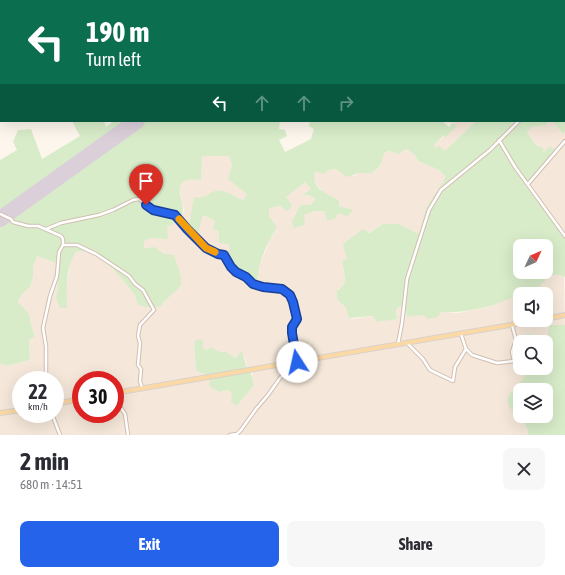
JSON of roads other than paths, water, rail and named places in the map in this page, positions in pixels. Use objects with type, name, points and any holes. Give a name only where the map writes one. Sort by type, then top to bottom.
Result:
[{"type":"main road","points":[[553,318],[565,315]]},
{"type":"main road","points":[[124,391],[512,325]]},
{"type":"main road","points":[[0,413],[12,411]]},
{"type":"street","points":[[398,345],[407,279],[429,210],[441,190],[490,150],[518,122]]},
{"type":"street","points":[[499,140],[565,236]]},
{"type":"street","points":[[528,184],[565,141]]},
{"type":"street","points":[[46,229],[61,223],[106,213],[133,200],[138,200],[153,210],[175,215],[206,248],[218,254],[224,255],[231,267],[236,272],[246,277],[253,284],[263,287],[282,289],[290,295],[297,319],[292,327],[297,362],[276,383],[241,430],[237,434],[231,435]]},
{"type":"street","points":[[0,214],[11,219],[13,222],[28,226],[38,226],[46,229],[61,236],[62,239],[63,245],[59,252],[57,276],[50,296],[43,328],[46,346],[46,371]]},
{"type":"street","points":[[63,245],[77,245],[96,254],[129,276],[135,284],[143,290],[147,297],[154,310],[140,325],[138,336],[140,344],[138,365],[141,369],[140,381],[142,388]]},
{"type":"street","points":[[461,334],[466,349],[472,355],[497,363],[514,361],[512,352],[516,340],[512,325]]},
{"type":"street","points":[[407,343],[423,359],[430,370],[452,381],[455,367],[466,349]]},
{"type":"street","points":[[124,412],[128,435]]},
{"type":"street","points":[[55,423],[60,435]]}]
